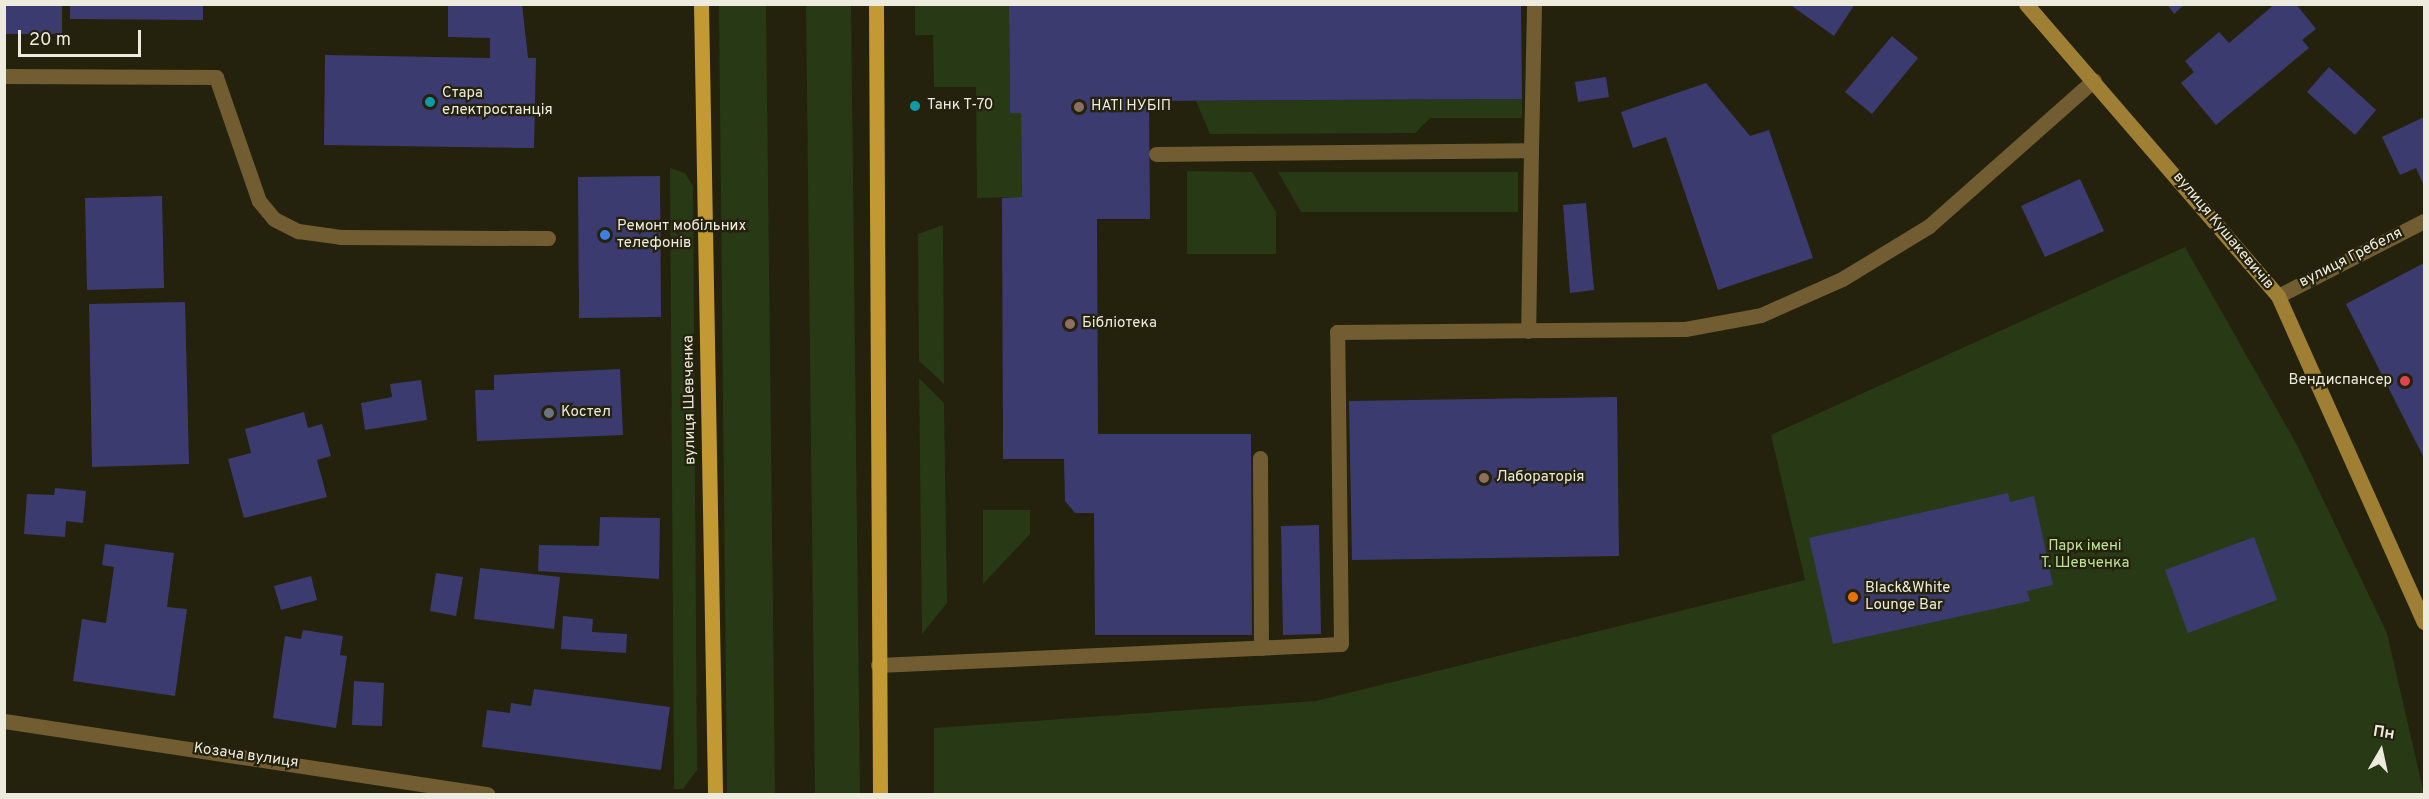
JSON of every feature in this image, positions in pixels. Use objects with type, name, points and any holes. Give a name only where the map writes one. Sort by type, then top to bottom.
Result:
[{"type":"main road","name":"вулиця Шевченка","points":[[701,4],[716,795]]},
{"type":"main road","points":[[876,4],[880,795]]},
{"type":"street","points":[[1528,331],[1534,4]]},
{"type":"street","name":"вулиця Кушакевичів","points":[[2026,4],[2094,80],[2277,296],[2424,622]]},
{"type":"street","points":[[4,76],[216,77],[259,201],[274,219],[298,231],[341,237],[548,238]]},
{"type":"street","points":[[878,665],[1341,644],[1337,332],[1685,329],[1761,315],[1806,297],[1929,226],[2094,80]]},
{"type":"street","points":[[1156,154],[1531,150]]},
{"type":"street","name":"вулиця Гребеля","points":[[2277,296],[2424,221]]},
{"type":"street","points":[[1260,458],[1261,648]]},
{"type":"street","name":"Козача вулиця","points":[[4,722],[488,795]]},
{"type":"green space","points":[[719,5],[766,5],[775,794],[727,794]]},
{"type":"green space","points":[[806,5],[851,5],[860,794],[815,794]]},
{"type":"green space","points":[[915,5],[1009,5],[1010,112],[1021,113],[1022,197],[977,198],[976,87],[934,87],[933,35],[915,35]]},
{"type":"green space","points":[[1522,99],[1522,118],[1430,118],[1415,133],[1210,134],[1196,101]]},
{"type":"green space","points":[[670,168],[685,173],[693,186],[697,770],[683,789],[674,789]]},
{"type":"green space","points":[[1187,171],[1252,172],[1276,212],[1276,254],[1187,254]]},
{"type":"green space","points":[[1278,172],[1518,172],[1518,212],[1301,212]]},
{"type":"green space","points":[[943,225],[944,384],[919,361],[918,234]]},
{"type":"green space","name":"Парк імені Т. Шевченка","points":[[2185,247],[2297,445],[2387,633],[2424,794],[934,794],[934,728],[1316,701],[1805,580],[1771,435]]},
{"type":"green space","points":[[919,378],[944,403],[947,603],[922,634]]},
{"type":"green space","points":[[983,510],[1030,510],[1030,534],[983,584]]},
{"type":"building","points":[[4,4],[62,4],[62,34],[4,34]]},
{"type":"building","points":[[70,4],[203,4],[203,20],[70,19]]},
{"type":"building","name":"Cтара електростанція","points":[[448,4],[522,4],[528,58],[536,58],[534,148],[324,145],[325,55],[490,58],[490,38],[448,37]]},
{"type":"building","points":[[1009,4],[1521,4],[1522,99],[1149,101],[1150,219],[1097,219],[1098,434],[1251,434],[1252,635],[1095,635],[1094,513],[1075,513],[1065,501],[1064,459],[1003,459],[1002,198],[1022,197],[1021,113],[1010,113]]},
{"type":"building","points":[[1789,4],[1855,4],[1834,36]]},
{"type":"building","points":[[2167,4],[2185,4],[2174,14]]},
{"type":"building","points":[[2275,4],[2296,4],[2316,29],[2302,40],[2309,48],[2216,125],[2181,83],[2194,72],[2185,61],[2219,32],[2229,43]]},
{"type":"building","points":[[1892,36],[1918,58],[1872,114],[1845,92]]},
{"type":"building","points":[[2329,67],[2376,110],[2355,135],[2307,92]]},
{"type":"building","points":[[1606,77],[1609,97],[1578,102],[1575,82]]},
{"type":"building","points":[[1706,83],[1750,136],[1769,130],[1813,258],[1718,290],[1666,137],[1633,148],[1621,112]]},
{"type":"building","points":[[2424,117],[2424,186],[2416,168],[2400,175],[2382,137]]},
{"type":"building","points":[[660,176],[661,317],[579,318],[578,177]]},
{"type":"building","points":[[2080,179],[2104,231],[2045,257],[2021,206]]},
{"type":"building","points":[[162,196],[164,288],[87,290],[85,198]]},
{"type":"building","points":[[1586,203],[1594,290],[1570,293],[1563,205]]},
{"type":"building","name":"Вендиспансер","points":[[2424,263],[2424,458],[2346,304]]},
{"type":"building","points":[[185,302],[189,464],[92,467],[89,304]]},
{"type":"building","name":"Костел","points":[[620,369],[623,435],[477,441],[475,390],[494,390],[494,375]]},
{"type":"building","points":[[421,380],[427,420],[365,430],[361,403],[392,397],[390,384]]},
{"type":"building","name":"Лабораторія","points":[[1617,397],[1619,556],[1352,560],[1349,401]]},
{"type":"building","points":[[304,412],[308,428],[322,424],[331,456],[317,460],[327,497],[244,518],[228,459],[251,453],[245,429]]},
{"type":"building","points":[[55,488],[86,491],[83,523],[66,521],[65,537],[24,534],[27,494],[54,495]]},
{"type":"building","points":[[2008,493],[2010,502],[2034,496],[2053,585],[2027,591],[2030,601],[1833,644],[1809,538]]},
{"type":"building","points":[[600,517],[660,518],[659,579],[538,571],[539,545],[599,546]]},
{"type":"building","points":[[1319,525],[1321,634],[1283,635],[1281,526]]},
{"type":"building","points":[[2254,537],[2277,600],[2188,633],[2165,570]]},
{"type":"building","points":[[105,544],[174,553],[167,607],[187,609],[175,696],[73,681],[82,619],[106,623],[114,567],[102,565]]},
{"type":"building","points":[[480,568],[560,577],[554,629],[474,619]]},
{"type":"building","points":[[436,573],[463,577],[456,616],[430,611]]},
{"type":"building","points":[[311,576],[317,600],[281,610],[274,586]]},
{"type":"building","points":[[563,616],[593,619],[592,632],[627,634],[626,653],[561,649]]},
{"type":"building","points":[[303,630],[343,636],[340,655],[347,656],[336,728],[273,718],[285,636],[301,639]]},
{"type":"building","points":[[354,681],[384,683],[382,726],[352,725]]},
{"type":"building","points":[[534,689],[670,707],[661,770],[482,747],[487,710],[510,713],[511,703],[531,706]]},
{"type":"place","name":"Cтара електростанція","points":[[430,102]]},
{"type":"place","name":"Танк Т-70","points":[[915,106]]},
{"type":"place","name":"НАТІ НУБІП","points":[[1079,107]]},
{"type":"place","name":"Ремонт мобільних телефонів","points":[[605,235]]},
{"type":"place","name":"Бібліотека","points":[[1070,324]]},
{"type":"place","name":"Вендиспансер","points":[[2405,381]]},
{"type":"place","name":"Костел","points":[[549,413]]},
{"type":"place","name":"Лабораторія","points":[[1484,478]]},
{"type":"place","name":"Black&White Lounge Bar","points":[[1853,597]]}]
